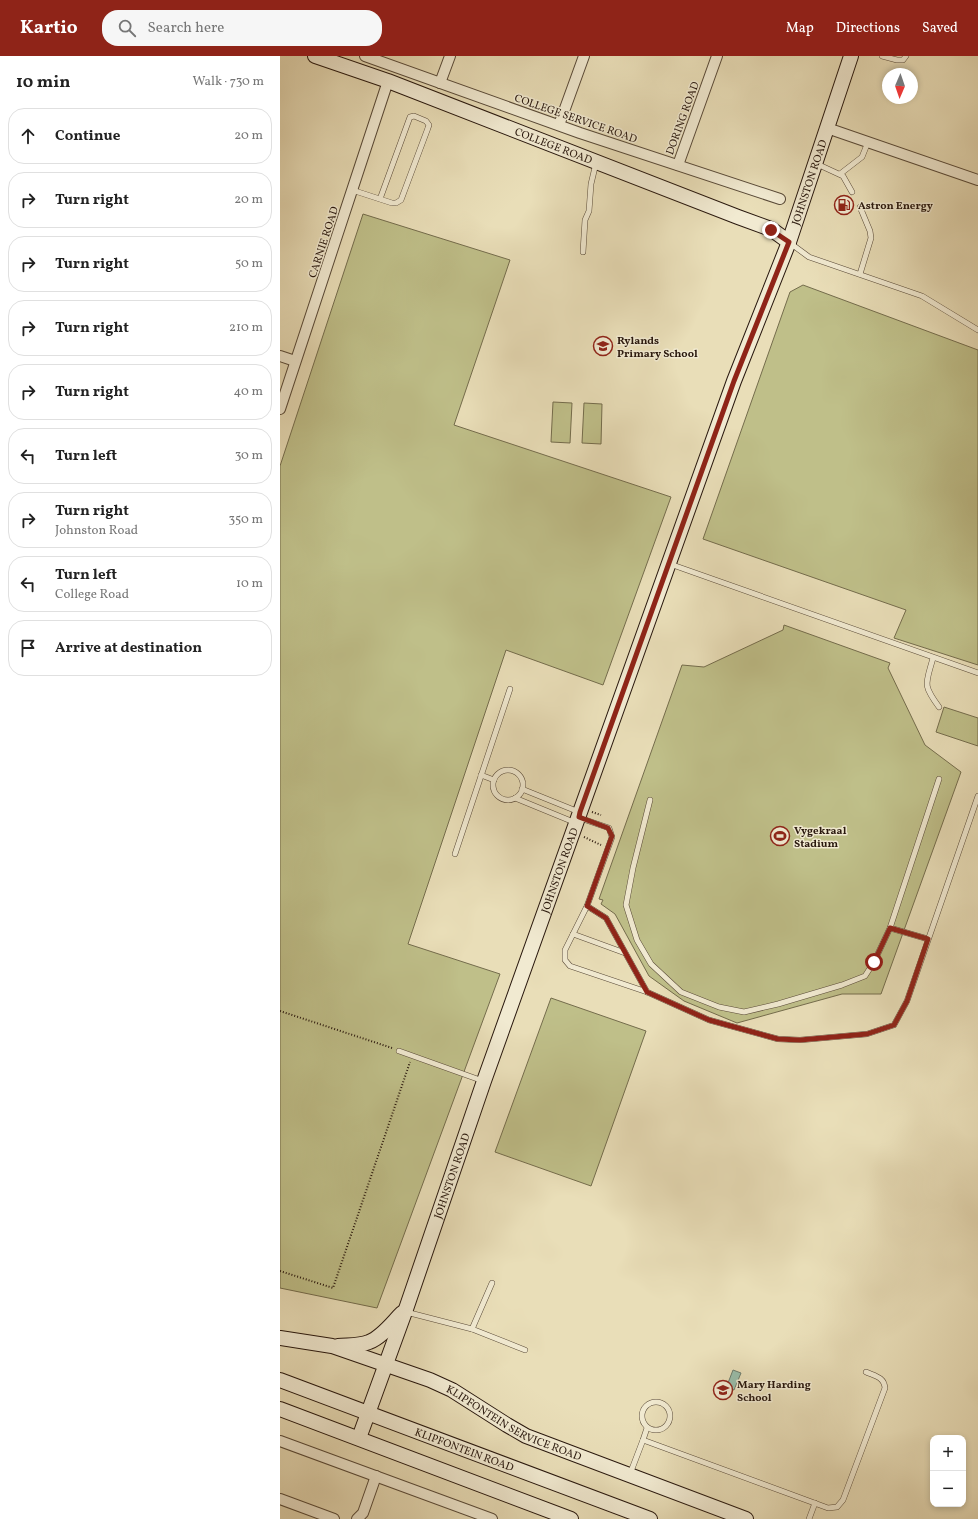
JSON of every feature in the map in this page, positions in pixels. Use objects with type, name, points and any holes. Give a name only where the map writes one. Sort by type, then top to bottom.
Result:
[{"type":"street","name":"COLLEGE ROAD","points":[[315,56],[388,81],[771,230],[789,242]]},
{"type":"street","name":"COLLEGE SERVICE ROAD","points":[[365,56],[559,125],[780,199]]},
{"type":"street","points":[[440,83],[450,56]]},
{"type":"street","points":[[559,125],[584,56]]},
{"type":"street","name":"DORING ROAD","points":[[678,165],[717,56]]},
{"type":"street","name":"JOHNSTON ROAD","points":[[359,1438],[484,1081],[581,820],[734,381],[789,242],[851,56]]},
{"type":"street","name":"CARNIE ROAD","points":[[280,409],[388,81]]},
{"type":"street","points":[[827,128],[978,180]]},
{"type":"street","points":[[280,356],[295,360]]},
{"type":"street","points":[[332,1346],[353,1345],[369,1342],[382,1333],[405,1310]]},
{"type":"street","name":"KLIPFONTEIN SERVICE ROAD","points":[[280,1338],[332,1346],[430,1380],[452,1390],[507,1426],[526,1436],[746,1519]]},
{"type":"street","name":"KLIPFONTEIN ROAD","points":[[280,1380],[650,1519]]},
{"type":"street","points":[[280,1409],[571,1519]]},
{"type":"street","points":[[280,1440],[492,1519]]},
{"type":"street","points":[[357,1519],[363,1513],[376,1476]]},
{"type":"street","points":[[280,1499],[334,1519]]},
{"type":"lane","points":[[882,56],[903,60],[906,56]]},
{"type":"lane","points":[[352,190],[380,199],[396,203],[401,200],[429,125],[426,121],[414,116],[410,117],[380,199]]},
{"type":"lane","points":[[840,174],[862,157],[868,142]]},
{"type":"lane","points":[[583,252],[585,220],[589,211],[591,184],[596,162]]},
{"type":"lane","points":[[815,163],[843,176],[852,192]]},
{"type":"lane","points":[[860,207],[870,231],[871,238],[860,274]]},
{"type":"lane","points":[[789,242],[809,256],[922,296],[978,330]]},
{"type":"lane","points":[[669,564],[978,673]]},
{"type":"lane","points":[[933,658],[927,681],[927,688],[939,707]]},
{"type":"lane","points":[[455,854],[480,775],[510,689]]},
{"type":"lane","points":[[507,769],[513,770],[522,778],[522,789],[515,798],[509,800],[503,799],[494,791],[494,780],[501,771],[507,769]]},
{"type":"lane","points":[[480,775],[494,780]]},
{"type":"lane","points":[[650,800],[632,868],[626,905],[637,940],[651,964],[681,992],[718,1007],[744,1012],[778,1004],[842,985],[865,976],[874,962],[890,928],[939,779]]},
{"type":"lane","points":[[522,789],[581,820]]},
{"type":"lane","points":[[515,798],[608,828],[612,836],[587,906],[565,950],[565,960],[570,966],[647,992],[709,1020],[778,1039],[800,1040],[867,1034],[894,1025],[907,1001],[978,796]]},
{"type":"lane","points":[[587,906],[606,918],[647,992]]},
{"type":"lane","points":[[890,928],[928,939]]},
{"type":"lane","points":[[573,934],[625,953]]},
{"type":"lane","points":[[399,1051],[484,1081]]},
{"type":"lane","points":[[472,1329],[492,1283]]},
{"type":"lane","points":[[405,1310],[472,1329],[525,1350]]},
{"type":"lane","points":[[643,1440],[830,1509],[837,1507],[843,1500],[885,1388],[884,1382],[880,1378],[866,1372]]},
{"type":"lane","points":[[654,1402],[664,1405],[669,1413],[666,1426],[657,1430],[647,1428],[642,1420],[642,1410],[654,1402]]},
{"type":"lane","points":[[629,1476],[647,1428]]},
{"type":"lane","points":[[809,1519],[814,1503]]},
{"type":"path","points":[[602,845],[581,820],[603,816]]},
{"type":"path","points":[[280,1011],[399,1051]]},
{"type":"path","points":[[280,1271],[333,1288],[412,1056]]},
{"type":"green space","points":[[363,214],[510,260],[454,425],[671,497],[603,685],[506,650],[408,944],[500,974],[377,1308],[280,1288],[280,466]]},
{"type":"green space","points":[[803,285],[978,350],[978,665],[894,638],[906,610],[703,539],[790,292]]},
{"type":"green space","points":[[553,402],[572,403],[570,443],[551,442]]},
{"type":"green space","points":[[584,403],[602,404],[601,444],[582,443]]},
{"type":"green space","name":"Vygekraal Stadium","points":[[784,625],[890,663],[888,668],[925,745],[961,772],[881,994],[842,994],[737,1023],[684,1001],[649,976],[615,914],[601,904],[603,900],[599,899],[682,665],[704,667],[783,630]]},
{"type":"green space","points":[[944,707],[978,718],[978,746],[936,732]]},
{"type":"green space","points":[[551,998],[646,1031],[591,1186],[495,1152]]},
{"type":"shaded area","points":[[733,1370],[741,1373],[734,1390],[725,1387]]},
{"type":"place","name":"Astron Energy","points":[[844,205]]},
{"type":"place","name":"Rylands Primary School","points":[[603,346]]},
{"type":"place","name":"Vygekraal Stadium","points":[[780,836]]},
{"type":"place","name":"Mary Harding School","points":[[723,1390]]},
{"type":"route","points":[[771,230],[789,242],[734,381],[580,812],[579,817],[608,828],[612,836],[589,896],[587,906],[606,918],[647,992],[709,1020],[778,1039],[800,1040],[867,1034],[894,1025],[907,1001],[928,939],[890,928],[874,962]]}]
